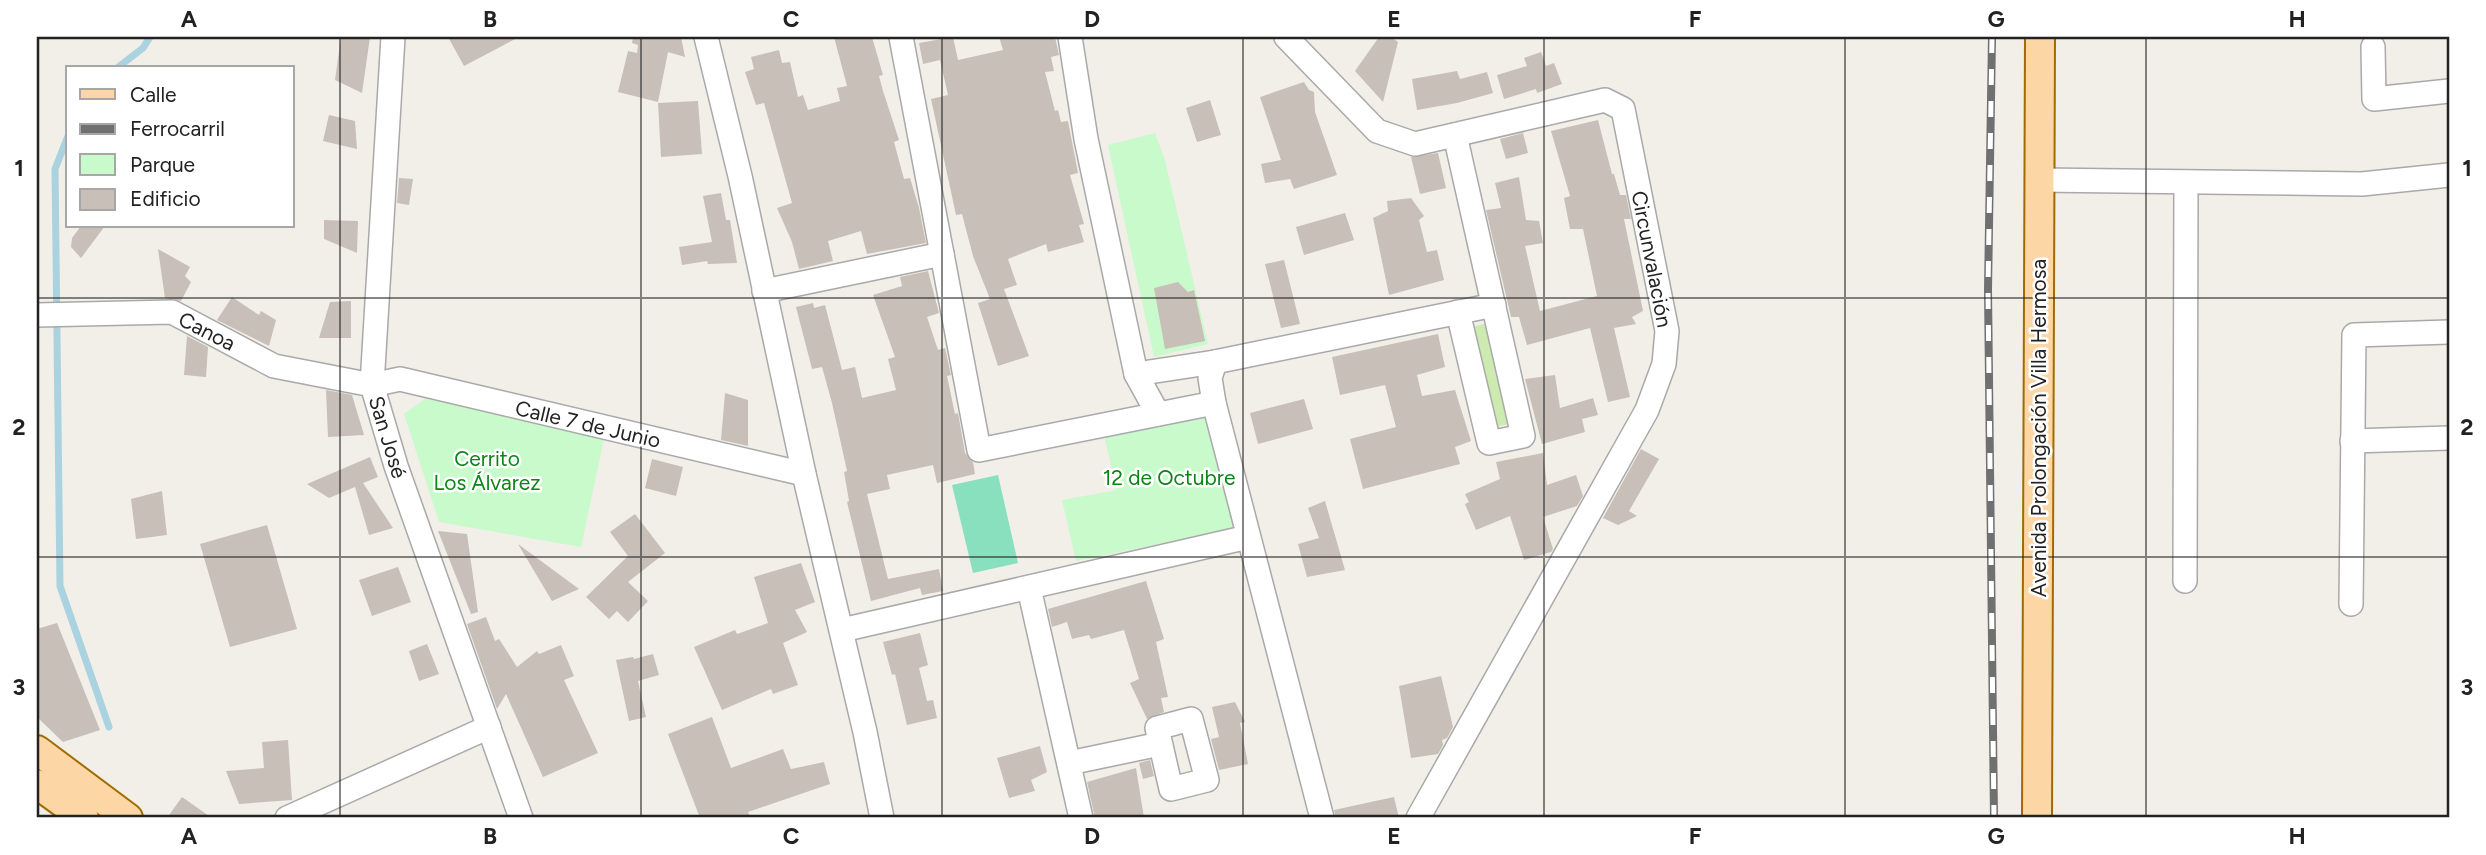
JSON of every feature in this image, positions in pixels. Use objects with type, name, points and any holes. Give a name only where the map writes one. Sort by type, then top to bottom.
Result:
[{"type":"main road","name":"Avenida Prolongación Villa Hermosa","points":[[2037,818],[2040,37]]},
{"type":"main road","points":[[37,750],[128,818]]},
{"type":"main road","points":[[37,784],[84,818]]},
{"type":"street","name":"San José","points":[[393,37],[372,385],[396,466],[521,818]]},
{"type":"street","points":[[706,37],[740,176],[882,818]]},
{"type":"street","points":[[901,37],[979,450],[1214,403]]},
{"type":"street","points":[[1070,37],[1086,139],[1136,374],[1158,414]]},
{"type":"street","name":"Circunvalación","points":[[1286,37],[1377,131],[1415,144],[1605,100],[1623,109],[1667,331],[1664,364],[1647,410],[1418,818]]},
{"type":"street","points":[[2373,47],[2374,99],[2449,91]]},
{"type":"street","points":[[1455,135],[1523,436],[1489,443],[1458,312]]},
{"type":"street","points":[[2039,180],[2362,184],[2449,174]]},
{"type":"street","points":[[2185,581],[2186,182]]},
{"type":"street","points":[[764,291],[942,254]]},
{"type":"street","points":[[1136,374],[1215,362],[1493,305]]},
{"type":"street","name":"Canoa","points":[[40,315],[172,312],[274,366],[372,385]]},
{"type":"street","points":[[2351,604],[2354,335],[2449,332]]},
{"type":"street","points":[[1215,362],[1210,378],[1214,403],[1322,818]]},
{"type":"street","name":"Calle 7 de Junio","points":[[372,385],[400,379],[804,474]]},
{"type":"street","points":[[2353,441],[2449,438]]},
{"type":"street","points":[[842,631],[1248,537]]},
{"type":"street","points":[[1029,587],[1081,818]]},
{"type":"street","points":[[287,818],[489,727]]},
{"type":"street","points":[[1069,763],[1160,744]]},
{"type":"green space","points":[[1155,133],[1165,160],[1208,344],[1154,357],[1108,145]]},
{"type":"green space","points":[[1487,323],[1510,424],[1495,427],[1472,327]]},
{"type":"green space","name":"Cerrito Los Álvarez","points":[[429,396],[604,439],[581,547],[439,522],[404,414]]},
{"type":"green space","name":"12 de Octubre","points":[[1205,412],[1236,528],[1076,561],[1062,500],[1117,490],[1103,432]]},
{"type":"green space","points":[[998,475],[1018,563],[973,573],[952,485]]},
{"type":"building","points":[[341,37],[370,37],[362,93],[335,80]]},
{"type":"building","points":[[448,37],[519,37],[464,66]]},
{"type":"building","points":[[633,37],[681,37],[685,57],[668,52],[658,102],[618,92],[628,51],[637,53],[638,45],[632,43]]},
{"type":"building","points":[[834,37],[872,37],[883,75],[879,76],[899,140],[894,142],[904,179],[910,178],[926,243],[867,254],[861,231],[828,241],[833,261],[799,269],[792,242],[777,208],[792,203],[764,103],[756,105],[745,72],[754,69],[751,57],[779,50],[782,63],[790,62],[798,97],[803,95],[808,110],[840,101],[837,88],[847,86]]},
{"type":"building","points":[[953,37],[958,60],[1003,50],[999,37],[1055,37],[1059,55],[1051,57],[1054,71],[1045,72],[1055,111],[1058,110],[1061,122],[1068,121],[1078,173],[1070,175],[1084,224],[1079,225],[1084,242],[1048,252],[1046,244],[1008,259],[1017,285],[1004,289],[1029,356],[998,366],[978,303],[990,299],[973,256],[962,214],[956,215],[931,99],[948,95],[940,60],[923,64],[919,43]]},
{"type":"building","points":[[1379,37],[1391,37],[1398,42],[1383,102],[1355,71]]},
{"type":"building","points":[[1541,52],[1546,66],[1554,63],[1562,84],[1537,93],[1536,89],[1504,99],[1497,75],[1527,66],[1524,58]]},
{"type":"building","points":[[1457,71],[1460,79],[1487,72],[1493,93],[1417,110],[1412,79]]},
{"type":"building","points":[[1304,82],[1309,90],[1314,92],[1315,112],[1337,175],[1294,189],[1290,179],[1265,183],[1261,164],[1281,160],[1260,97]]},
{"type":"building","points":[[1210,100],[1221,135],[1197,142],[1186,108]]},
{"type":"building","points":[[698,101],[702,154],[661,157],[658,103]]},
{"type":"building","points":[[329,115],[355,121],[357,149],[323,141]]},
{"type":"building","points":[[1598,120],[1612,174],[1620,195],[1626,195],[1631,219],[1624,219],[1643,311],[1632,317],[1636,324],[1614,328],[1630,397],[1608,402],[1590,328],[1527,345],[1519,317],[1511,317],[1486,210],[1501,208],[1495,183],[1519,177],[1526,220],[1539,221],[1543,243],[1525,246],[1540,311],[1597,296],[1583,229],[1570,229],[1564,198],[1570,196],[1551,131]]},
{"type":"building","points":[[1523,133],[1528,153],[1506,159],[1500,139]]},
{"type":"building","points":[[1438,153],[1446,188],[1420,194],[1411,157]]},
{"type":"building","points":[[399,178],[413,179],[409,205],[397,203]]},
{"type":"building","points":[[721,193],[726,220],[730,220],[737,263],[708,264],[707,261],[682,265],[679,247],[712,242],[703,196]]},
{"type":"building","points":[[1411,198],[1424,216],[1419,220],[1427,252],[1437,250],[1444,280],[1389,295],[1373,218],[1388,211],[1387,201]]},
{"type":"building","points":[[1345,213],[1354,240],[1304,255],[1296,227]]},
{"type":"building","points":[[324,220],[358,221],[357,253],[324,239]]},
{"type":"building","points":[[80,228],[104,228],[81,258],[71,247],[72,238]]},
{"type":"building","points":[[158,249],[190,267],[185,276],[191,282],[181,301],[165,298]]},
{"type":"building","points":[[1284,260],[1300,324],[1281,328],[1265,264]]},
{"type":"building","points":[[928,271],[939,313],[927,317],[938,350],[945,348],[951,375],[947,376],[955,414],[958,413],[965,453],[973,462],[975,474],[937,483],[933,465],[887,475],[890,489],[867,494],[888,579],[939,569],[943,591],[922,595],[920,588],[871,601],[847,502],[844,472],[847,471],[832,403],[822,367],[812,369],[796,307],[813,303],[814,308],[825,305],[842,370],[855,367],[862,398],[896,390],[888,359],[895,357],[873,295],[902,286],[900,277]]},
{"type":"building","points":[[1178,282],[1188,292],[1194,290],[1205,341],[1165,349],[1154,288]]},
{"type":"building","points":[[232,297],[259,315],[261,311],[276,320],[269,346],[217,320]]},
{"type":"building","points":[[351,301],[351,338],[319,338],[330,302]]},
{"type":"building","points":[[1438,334],[1445,367],[1417,375],[1422,396],[1455,390],[1471,441],[1455,447],[1460,464],[1363,489],[1350,439],[1396,427],[1385,385],[1340,395],[1332,357]]},
{"type":"building","points":[[187,336],[208,347],[206,377],[184,375]]},
{"type":"building","points":[[1555,375],[1560,408],[1593,398],[1598,415],[1582,419],[1585,432],[1542,444],[1525,379]]},
{"type":"building","points":[[326,390],[352,395],[364,435],[328,437]]},
{"type":"building","points":[[725,393],[748,400],[748,446],[721,440]]},
{"type":"building","points":[[1304,399],[1313,429],[1258,444],[1250,413]]},
{"type":"building","points":[[1641,449],[1659,459],[1629,511],[1637,516],[1618,525],[1603,518]]},
{"type":"building","points":[[1543,453],[1547,485],[1576,475],[1583,496],[1577,506],[1543,517],[1553,549],[1524,560],[1510,516],[1476,530],[1465,504],[1469,502],[1465,494],[1500,479],[1496,462]]},
{"type":"building","points":[[370,457],[378,477],[363,483],[393,528],[369,535],[355,487],[329,498],[307,484]]},
{"type":"building","points":[[652,459],[683,467],[676,496],[645,488]]},
{"type":"building","points":[[162,491],[167,535],[136,539],[131,499]]},
{"type":"building","points":[[1325,501],[1345,570],[1307,577],[1298,544],[1319,538],[1308,508]]},
{"type":"building","points":[[635,514],[665,553],[628,582],[648,601],[628,622],[617,611],[609,619],[586,597],[628,556],[610,532]]},
{"type":"building","points":[[267,525],[297,629],[230,647],[200,544]]},
{"type":"building","points":[[438,531],[467,534],[478,612],[471,614]]},
{"type":"building","points":[[518,544],[579,589],[552,601]]},
{"type":"building","points":[[801,563],[815,602],[795,610],[807,632],[783,643],[798,685],[773,694],[771,689],[722,710],[694,647],[735,630],[737,634],[768,623],[754,577]]},
{"type":"building","points":[[398,567],[411,602],[372,616],[359,580]]},
{"type":"building","points":[[1146,581],[1164,639],[1156,642],[1168,697],[1161,698],[1164,712],[1147,719],[1130,683],[1139,679],[1124,630],[1091,639],[1089,635],[1072,639],[1067,622],[1052,627],[1048,609]]},
{"type":"building","points":[[486,617],[495,641],[499,639],[517,667],[537,651],[539,654],[561,645],[574,676],[564,680],[598,753],[543,777],[506,694],[497,709],[467,624]]},
{"type":"building","points":[[57,623],[100,730],[63,742],[37,717],[37,629]]},
{"type":"building","points":[[920,633],[928,665],[919,668],[927,701],[933,700],[937,718],[907,725],[895,674],[892,675],[883,642]]},
{"type":"building","points":[[427,644],[439,674],[419,681],[409,651]]},
{"type":"building","points":[[653,654],[659,675],[638,681],[646,717],[629,721],[616,660]]},
{"type":"building","points":[[1441,676],[1453,727],[1447,738],[1442,740],[1443,745],[1438,754],[1411,758],[1399,686]]},
{"type":"building","points":[[1235,702],[1245,722],[1240,723],[1248,764],[1219,770],[1211,739],[1219,737],[1212,707]]},
{"type":"building","points":[[712,717],[731,768],[783,749],[791,769],[824,762],[830,784],[748,812],[751,818],[700,818],[668,734]]},
{"type":"building","points":[[288,740],[292,800],[239,804],[226,771],[264,768],[262,742]]},
{"type":"building","points":[[1040,746],[1047,772],[1031,780],[1035,791],[1009,798],[997,758]]},
{"type":"building","points":[[1150,760],[1154,776],[1143,779],[1139,763]]},
{"type":"building","points":[[1136,768],[1144,818],[1095,818],[1087,782]]},
{"type":"building","points":[[182,797],[212,818],[167,818]]},
{"type":"building","points":[[1394,797],[1399,818],[1336,818],[1334,810]]},
{"type":"waterway","points":[[120,66],[143,48],[150,37]]},
{"type":"waterway","points":[[66,141],[55,169],[60,586],[109,727]]},
{"type":"railway","points":[[1992,37],[1988,290],[1994,818]]}]
